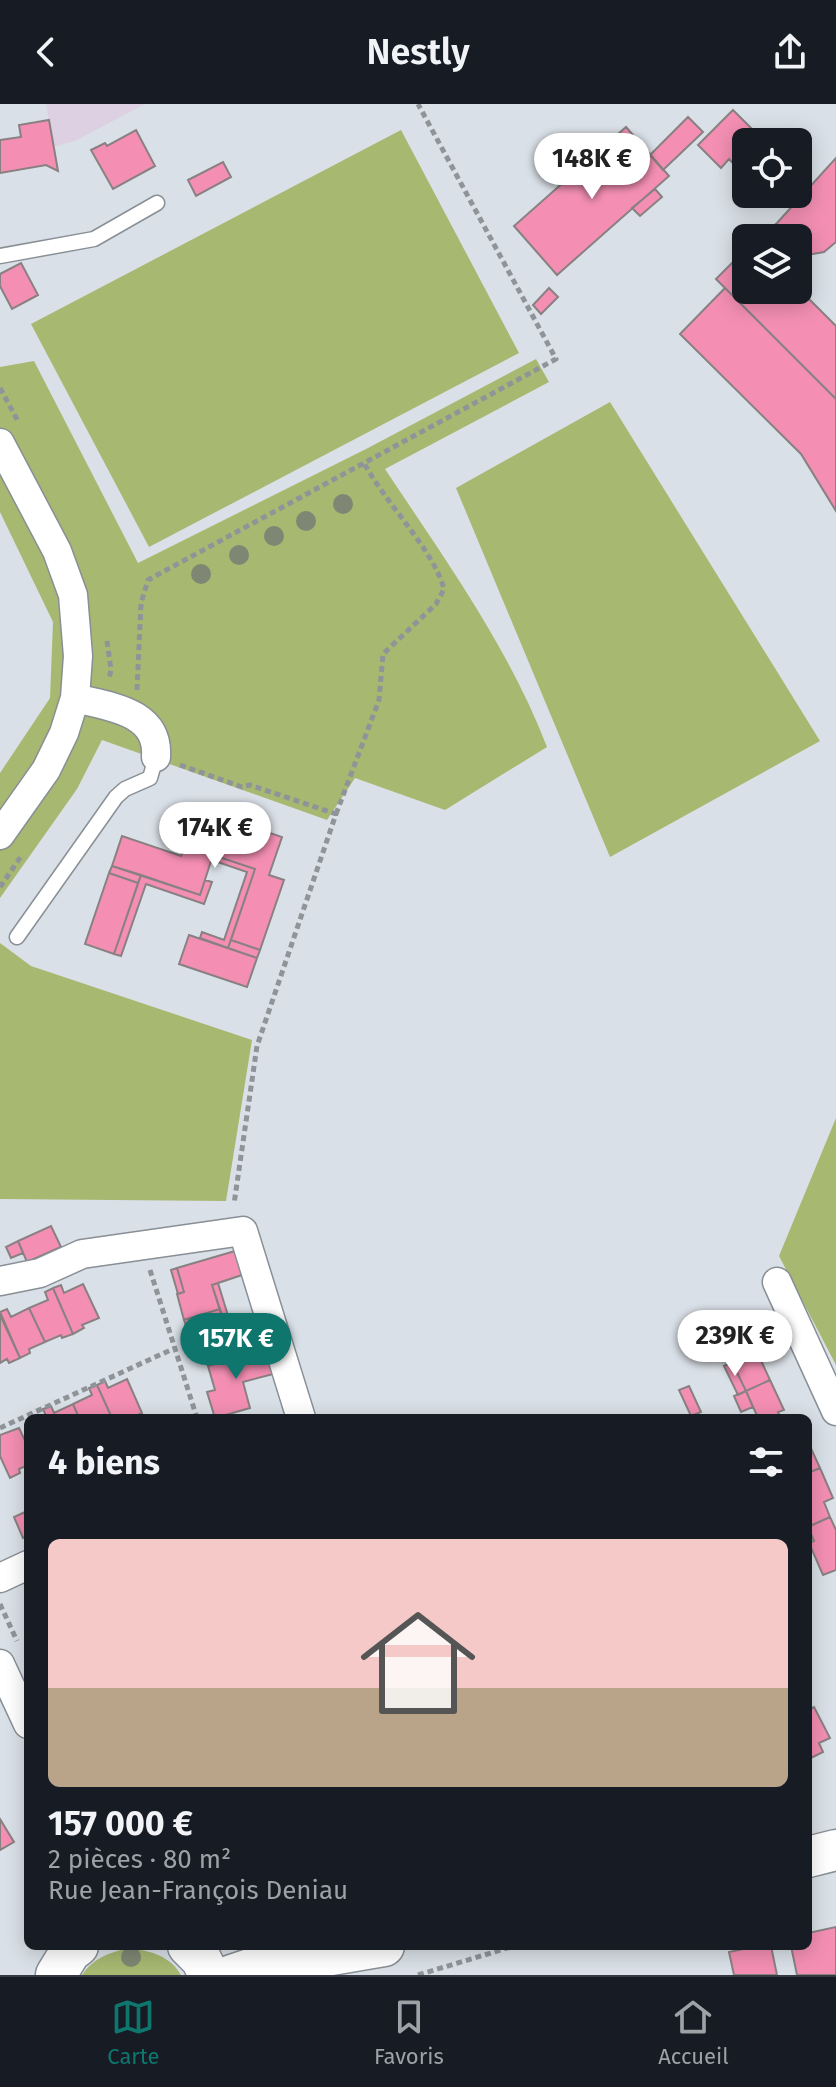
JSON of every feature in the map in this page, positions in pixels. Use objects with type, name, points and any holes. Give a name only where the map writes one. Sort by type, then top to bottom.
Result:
[{"type":"main road","points":[[812,1856],[836,1850]]},
{"type":"main road","points":[[56,1975],[73,1950]]},
{"type":"main road","points":[[192,1950],[209,1975]]},
{"type":"main road","points":[[232,1975],[250,1969],[361,1950]]},
{"type":"street","points":[[0,443],[57,551],[73,595],[78,656],[75,698],[64,733],[46,770],[0,835]]},
{"type":"street","points":[[75,698],[142,719],[157,739],[156,757]]},
{"type":"street","points":[[0,1281],[40,1273],[82,1254],[236,1232],[300,1414]]},
{"type":"street","points":[[777,1282],[836,1411]]},
{"type":"street","points":[[0,1578],[24,1567]]},
{"type":"street","points":[[11,1658],[24,1708]]},
{"type":"lane","points":[[0,256],[94,239],[157,203]]},
{"type":"lane","points":[[17,937],[116,797],[125,789],[150,778],[155,771],[156,757]]},
{"type":"path","points":[[104,705],[137,696],[141,603],[148,580],[556,359],[418,104]]},
{"type":"path","points":[[236,1232],[257,1046],[336,814],[379,700],[383,654],[436,604],[444,589],[439,571],[377,487],[364,463]]},
{"type":"path","points":[[156,757],[242,787],[250,785],[336,814]]},
{"type":"path","points":[[143,1246],[196,1414]]},
{"type":"path","points":[[31,1414],[175,1348]]},
{"type":"path","points":[[0,1428],[24,1417]]},
{"type":"path","points":[[0,1604],[11,1658]]},
{"type":"path","points":[[418,1975],[501,1950]]},
{"type":"shaded area","points":[[46,104],[145,104],[75,141],[53,147]]},
{"type":"green space","points":[[401,130],[519,353],[149,547],[31,324]]},
{"type":"green space","points":[[536,359],[549,382],[385,469],[494,638],[514,673],[547,747],[445,810],[355,778],[327,820],[102,740],[77,789],[0,898],[0,773],[50,698],[53,622],[0,512],[0,367],[34,361],[138,563],[368,448]]},
{"type":"green space","points":[[610,402],[820,741],[610,857],[456,488]]},
{"type":"green space","points":[[0,943],[31,966],[252,1040],[226,1201],[0,1199]]},
{"type":"green space","points":[[836,1118],[836,1365],[779,1256]]},
{"type":"green space","points":[[140,1950],[156,1954],[170,1962],[181,1975],[82,1975],[100,1958],[111,1953]]},
{"type":"building","points":[[733,110],[751,128],[732,128],[732,162],[729,159],[721,168],[698,145]]},
{"type":"building","points":[[688,117],[703,132],[663,170],[650,155]]},
{"type":"building","points":[[49,120],[58,171],[46,165],[0,173],[0,140],[21,137],[19,125]]},
{"type":"building","points":[[626,127],[669,176],[557,275],[514,226]]},
{"type":"building","points":[[136,130],[155,166],[113,189],[91,150],[105,143],[107,146]]},
{"type":"building","points":[[836,158],[836,242],[824,252],[812,254],[812,224],[776,224],[791,208],[812,208],[812,184]]},
{"type":"building","points":[[223,162],[231,177],[196,196],[188,180]]},
{"type":"building","points":[[655,189],[662,197],[640,216],[632,208]]},
{"type":"building","points":[[21,263],[38,295],[12,309],[0,286],[0,274]]},
{"type":"building","points":[[732,263],[732,295],[716,279]]},
{"type":"building","points":[[549,288],[558,297],[541,314],[533,305]]},
{"type":"building","points":[[725,288],[732,295],[732,304],[741,304],[836,399],[836,511],[801,454],[680,334]]},
{"type":"building","points":[[812,302],[836,326],[836,399],[741,304]]},
{"type":"building","points":[[221,816],[235,821],[231,834],[217,829]]},
{"type":"building","points":[[193,821],[231,834],[235,821],[282,837],[269,875],[284,880],[260,950],[231,940],[255,869],[213,855],[200,895],[112,866],[122,836],[181,856]]},
{"type":"building","points":[[213,855],[255,869],[228,948],[200,938],[202,932],[224,940],[247,872],[212,860]]},
{"type":"building","points":[[112,866],[141,875],[138,883],[109,873]]},
{"type":"building","points":[[109,873],[138,883],[114,954],[85,944]]},
{"type":"building","points":[[141,875],[200,895],[205,880],[212,882],[204,904],[146,884],[121,956],[114,954]]},
{"type":"building","points":[[189,935],[257,958],[247,987],[179,964]]},
{"type":"building","points":[[231,940],[260,950],[257,958],[228,948]]},
{"type":"building","points":[[51,1226],[61,1247],[27,1262],[18,1241]]},
{"type":"building","points":[[18,1241],[23,1253],[11,1258],[6,1247]]},
{"type":"building","points":[[235,1251],[242,1275],[212,1285],[220,1309],[184,1320],[177,1294],[184,1292],[177,1268]]},
{"type":"building","points":[[177,1268],[184,1292],[178,1294],[171,1270]]},
{"type":"building","points":[[218,1283],[233,1332],[227,1333],[212,1285]]},
{"type":"building","points":[[83,1284],[99,1318],[82,1325],[84,1328],[73,1334],[53,1288],[61,1285],[64,1293]]},
{"type":"building","points":[[53,1288],[73,1334],[45,1342],[29,1308],[48,1300],[45,1292]]},
{"type":"building","points":[[29,1308],[45,1342],[29,1349],[30,1353],[20,1358],[0,1312],[7,1309],[11,1317]]},
{"type":"building","points":[[220,1309],[227,1333],[248,1327],[256,1351],[208,1366],[200,1343],[193,1346],[184,1320]]},
{"type":"building","points":[[0,1315],[20,1358],[9,1363],[7,1359],[0,1363]]},
{"type":"building","points":[[751,1339],[770,1380],[746,1391],[726,1350]]},
{"type":"building","points":[[265,1348],[273,1374],[243,1382],[250,1408],[229,1414],[214,1414],[207,1392],[215,1390],[208,1366]]},
{"type":"building","points":[[732,1362],[746,1391],[738,1395],[724,1366]]},
{"type":"building","points":[[127,1379],[142,1413],[110,1414],[97,1385],[105,1381],[108,1388]]},
{"type":"building","points":[[770,1380],[784,1410],[779,1414],[756,1414],[746,1391]]},
{"type":"building","points":[[97,1385],[110,1414],[77,1414],[73,1404],[92,1395],[89,1388]]},
{"type":"building","points":[[689,1386],[701,1412],[690,1414],[679,1390]]},
{"type":"building","points":[[746,1391],[753,1407],[741,1412],[734,1396]]},
{"type":"building","points":[[73,1404],[77,1414],[45,1414],[43,1409],[51,1406],[54,1413]]},
{"type":"building","points":[[19,1428],[24,1439],[24,1467],[10,1478],[0,1456],[0,1435]]},
{"type":"building","points":[[812,1451],[820,1468],[812,1471]]},
{"type":"building","points":[[820,1468],[833,1498],[824,1502],[830,1517],[812,1525],[812,1471]]},
{"type":"building","points":[[24,1512],[23,1538],[14,1517]]},
{"type":"building","points":[[830,1517],[836,1530],[836,1570],[823,1575],[812,1550],[812,1525]]},
{"type":"building","points":[[812,1708],[830,1738],[819,1743],[823,1752],[812,1758]]},
{"type":"building","points":[[0,1819],[14,1842],[0,1850]]},
{"type":"building","points":[[836,1927],[836,1975],[797,1975],[792,1950],[812,1950],[812,1932]]},
{"type":"building","points":[[772,1950],[777,1975],[734,1975],[729,1952]]}]
